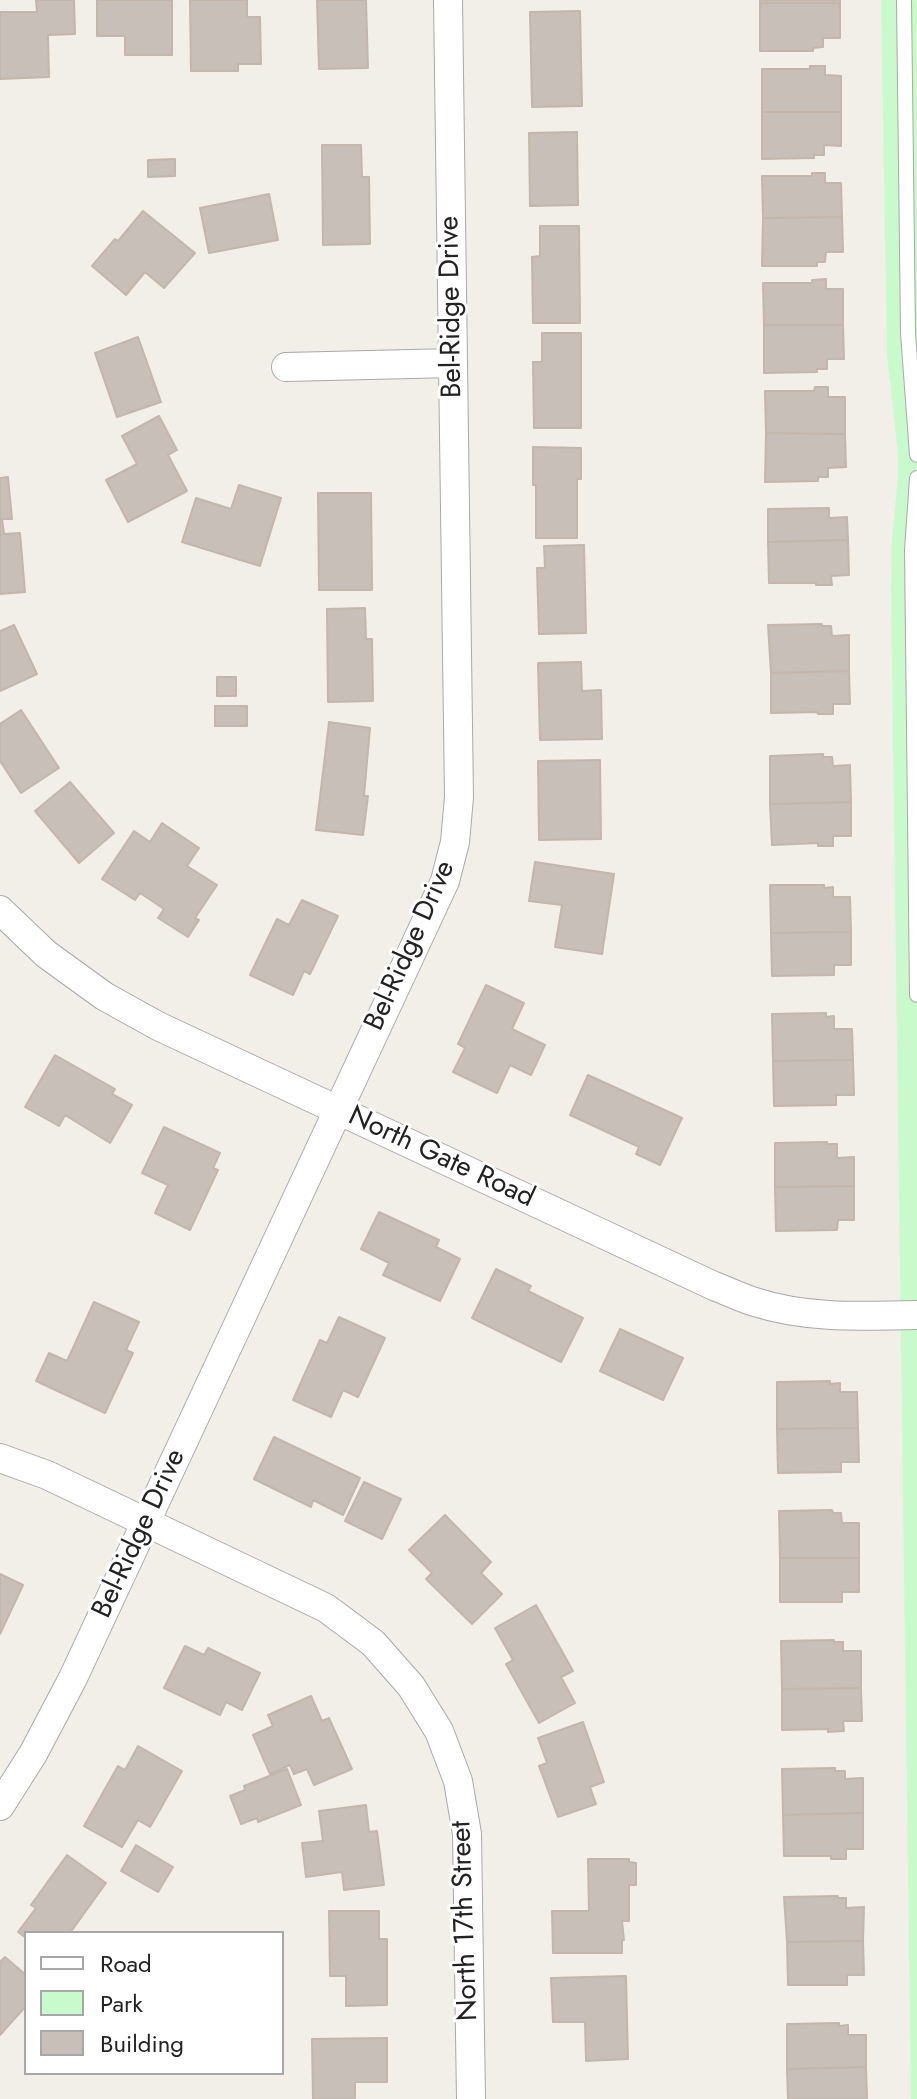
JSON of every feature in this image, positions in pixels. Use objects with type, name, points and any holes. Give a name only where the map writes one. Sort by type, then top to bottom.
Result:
[{"type":"street","name":"Bel-Ridge Drive","points":[[0,1806],[33,1754],[73,1678],[445,881],[455,842],[459,797],[448,0]]},
{"type":"street","points":[[286,367],[453,363]]},
{"type":"street","name":"North Gate Road","points":[[0,910],[46,954],[104,996],[158,1026],[700,1279],[755,1303],[791,1311],[834,1316],[917,1315]]},
{"type":"street","name":"North 17th Street","points":[[0,1458],[47,1475],[326,1608],[373,1643],[411,1686],[439,1731],[458,1781],[467,1834],[471,2099]]},
{"type":"lane","points":[[904,0],[908,333],[917,455]]},
{"type":"lane","points":[[917,478],[912,550],[917,995]]},
{"type":"green space","points":[[881,0],[917,0],[917,2099],[911,2099],[891,589],[898,453],[887,354]]},
{"type":"building","points":[[36,0],[74,0],[75,34],[48,35],[49,77],[0,79],[0,12],[37,12]]},
{"type":"building","points":[[97,0],[172,0],[172,55],[125,55],[125,36],[97,36]]},
{"type":"building","points":[[190,0],[247,0],[247,17],[260,17],[261,64],[238,64],[238,71],[191,71]]},
{"type":"building","points":[[317,0],[366,0],[368,68],[319,69]]},
{"type":"building","points":[[760,0],[840,0],[840,3],[760,3]]},
{"type":"building","points":[[760,3],[840,3],[840,38],[823,38],[823,47],[813,48],[813,51],[760,51]]},
{"type":"building","points":[[580,11],[582,106],[532,107],[530,12]]},
{"type":"building","points":[[810,66],[825,66],[825,75],[841,76],[841,112],[762,112],[762,69],[810,69]]},
{"type":"building","points":[[762,112],[841,112],[841,146],[824,145],[824,155],[814,155],[814,158],[762,159]]},
{"type":"building","points":[[577,132],[578,205],[530,206],[529,133]]},
{"type":"building","points":[[322,145],[361,145],[362,177],[369,177],[370,244],[323,245]]},
{"type":"building","points":[[175,159],[175,176],[148,177],[148,160]]},
{"type":"building","points":[[812,173],[825,173],[825,183],[841,183],[842,217],[763,218],[762,176],[812,176]]},
{"type":"building","points":[[269,194],[278,240],[209,253],[200,208]]},
{"type":"building","points":[[143,211],[195,253],[164,288],[145,272],[126,295],[92,266]]},
{"type":"building","points":[[842,217],[843,252],[826,252],[825,262],[817,262],[817,266],[762,266],[763,218]]},
{"type":"building","points":[[540,226],[579,226],[580,323],[533,323],[532,257],[540,256]]},
{"type":"building","points":[[826,279],[826,289],[843,289],[843,325],[764,325],[763,283],[812,283],[812,280]]},
{"type":"building","points":[[764,325],[843,325],[844,359],[827,359],[827,369],[817,369],[817,372],[764,373]]},
{"type":"building","points":[[542,333],[581,333],[581,428],[534,428],[533,362],[542,362]]},
{"type":"building","points":[[138,337],[161,402],[117,417],[95,353]]},
{"type":"building","points":[[815,387],[828,387],[828,397],[845,397],[845,434],[766,433],[765,391],[814,391]]},
{"type":"building","points":[[159,416],[177,450],[168,455],[187,491],[128,522],[106,480],[137,464],[122,436]]},
{"type":"building","points":[[766,433],[845,434],[846,467],[828,468],[828,477],[818,477],[818,481],[765,482]]},
{"type":"building","points":[[533,447],[581,448],[581,479],[577,479],[577,538],[536,538]]},
{"type":"building","points":[[8,477],[12,519],[2,519],[4,534],[20,533],[25,592],[0,594],[0,478]]},
{"type":"building","points":[[239,485],[281,498],[260,566],[182,542],[196,498],[231,509]]},
{"type":"building","points":[[318,493],[371,493],[372,590],[319,590]]},
{"type":"building","points":[[829,508],[829,518],[847,517],[848,540],[768,542],[768,509]]},
{"type":"building","points":[[848,540],[849,575],[831,576],[832,585],[769,583],[768,542]]},
{"type":"building","points":[[584,545],[586,633],[539,634],[537,568],[545,568],[544,546]]},
{"type":"building","points":[[365,608],[366,639],[372,639],[373,701],[328,702],[327,609]]},
{"type":"building","points":[[14,625],[37,674],[0,691],[0,631]]},
{"type":"building","points":[[768,625],[831,626],[832,636],[849,635],[849,671],[771,673]]},
{"type":"building","points":[[581,662],[582,691],[601,690],[602,739],[540,740],[538,663]]},
{"type":"building","points":[[849,671],[850,704],[833,704],[833,714],[771,713],[771,673]]},
{"type":"building","points":[[217,677],[236,677],[236,696],[217,696]]},
{"type":"building","points":[[215,706],[247,706],[247,726],[215,726]]},
{"type":"building","points":[[21,710],[59,768],[21,793],[0,761],[0,724]]},
{"type":"building","points":[[329,722],[370,728],[364,796],[368,796],[363,835],[316,830]]},
{"type":"building","points":[[823,754],[823,757],[832,757],[833,766],[850,765],[851,802],[770,804],[770,756]]},
{"type":"building","points":[[600,760],[601,839],[539,840],[538,761]]},
{"type":"building","points":[[70,782],[114,833],[79,863],[35,811]]},
{"type":"building","points":[[851,802],[851,836],[833,836],[833,846],[818,846],[818,843],[772,845],[770,804]]},
{"type":"building","points":[[162,823],[199,848],[187,866],[217,885],[195,918],[199,920],[188,937],[158,918],[164,909],[140,893],[135,900],[102,879],[134,831],[150,842]]},
{"type":"building","points":[[535,862],[614,874],[602,954],[555,947],[562,905],[529,901]]},
{"type":"building","points":[[770,885],[833,887],[833,897],[850,897],[851,932],[771,933]]},
{"type":"building","points":[[302,900],[338,916],[310,974],[304,971],[293,995],[250,975],[277,919],[289,925]]},
{"type":"building","points":[[851,932],[851,965],[834,965],[834,975],[772,976],[771,933]]},
{"type":"building","points":[[486,985],[524,1003],[512,1029],[545,1045],[531,1075],[510,1065],[497,1093],[453,1072],[465,1048],[458,1044]]},
{"type":"building","points":[[826,1013],[826,1017],[834,1016],[834,1029],[852,1029],[853,1060],[773,1061],[772,1014]]},
{"type":"building","points":[[55,1055],[115,1089],[112,1094],[132,1105],[110,1143],[65,1115],[59,1126],[25,1107]]},
{"type":"building","points":[[853,1060],[854,1095],[836,1095],[836,1105],[774,1106],[773,1061]]},
{"type":"building","points":[[588,1075],[682,1118],[660,1165],[636,1154],[639,1147],[570,1115]]},
{"type":"building","points":[[164,1127],[220,1153],[213,1168],[218,1170],[190,1230],[155,1213],[168,1185],[142,1173]]},
{"type":"building","points":[[775,1143],[837,1144],[837,1158],[854,1157],[854,1186],[775,1187]]},
{"type":"building","points":[[854,1186],[854,1220],[838,1220],[837,1230],[776,1231],[775,1187]]},
{"type":"building","points":[[379,1212],[439,1240],[436,1247],[460,1259],[440,1301],[383,1275],[389,1263],[361,1249]]},
{"type":"building","points":[[496,1269],[531,1286],[528,1291],[583,1318],[561,1362],[472,1318]]},
{"type":"building","points":[[94,1302],[139,1322],[126,1350],[133,1353],[105,1413],[36,1381],[49,1353],[67,1361]]},
{"type":"building","points":[[339,1317],[385,1338],[358,1397],[343,1390],[331,1417],[293,1400],[320,1340],[327,1343]]},
{"type":"building","points":[[620,1329],[683,1358],[663,1400],[600,1371]]},
{"type":"building","points":[[830,1381],[830,1384],[840,1383],[840,1392],[857,1392],[858,1428],[777,1429],[777,1382]]},
{"type":"building","points":[[858,1428],[859,1462],[841,1462],[841,1472],[778,1473],[777,1429]]},
{"type":"building","points":[[274,1437],[360,1478],[343,1515],[313,1500],[311,1507],[254,1479]]},
{"type":"building","points":[[364,1482],[401,1499],[382,1539],[345,1521]]},
{"type":"building","points":[[832,1510],[833,1513],[841,1513],[842,1523],[859,1523],[859,1558],[780,1558],[779,1511]]},
{"type":"building","points":[[445,1515],[491,1562],[481,1573],[502,1594],[472,1624],[426,1579],[432,1573],[409,1550]]},
{"type":"building","points":[[780,1558],[859,1558],[859,1592],[842,1592],[842,1602],[780,1602]]},
{"type":"building","points":[[0,1574],[23,1585],[0,1634]]},
{"type":"building","points":[[536,1605],[573,1671],[561,1677],[575,1703],[539,1723],[506,1664],[513,1660],[495,1628]]},
{"type":"building","points":[[781,1641],[843,1642],[843,1651],[861,1651],[861,1688],[782,1689]]},
{"type":"building","points":[[185,1646],[204,1655],[208,1648],[260,1673],[242,1710],[226,1702],[220,1715],[164,1688]]},
{"type":"building","points":[[861,1688],[862,1721],[843,1721],[844,1731],[782,1730],[782,1689]]},
{"type":"building","points":[[311,1696],[322,1721],[329,1718],[352,1769],[314,1785],[307,1769],[294,1774],[290,1765],[270,1774],[253,1735],[273,1726],[268,1715]]},
{"type":"building","points":[[583,1722],[604,1782],[590,1787],[596,1804],[558,1817],[539,1766],[547,1763],[538,1738]]},
{"type":"building","points":[[138,1746],[182,1771],[150,1827],[138,1820],[122,1847],[84,1826],[118,1766],[125,1770]]},
{"type":"building","points":[[835,1768],[835,1771],[845,1771],[845,1779],[863,1778],[863,1813],[783,1815],[782,1769]]},
{"type":"building","points":[[287,1769],[301,1805],[258,1822],[257,1818],[241,1824],[230,1796],[245,1790],[244,1786]]},
{"type":"building","points":[[366,1805],[369,1832],[377,1831],[384,1885],[344,1890],[342,1872],[306,1877],[302,1843],[323,1841],[319,1811]]},
{"type":"building","points":[[863,1813],[863,1849],[846,1849],[846,1859],[784,1856],[783,1815]]},
{"type":"building","points":[[136,1845],[173,1867],[158,1892],[121,1871]]},
{"type":"building","points":[[67,1855],[106,1883],[71,1931],[24,1931],[24,1936],[18,1932],[36,1908],[31,1905]]},
{"type":"building","points":[[588,1859],[629,1859],[629,1862],[636,1863],[636,1885],[629,1885],[629,1921],[622,1921],[622,1953],[553,1953],[552,1911],[589,1911]]},
{"type":"building","points":[[784,1897],[846,1898],[846,1908],[864,1907],[863,1941],[787,1942]]},
{"type":"building","points":[[329,1911],[379,1911],[379,1939],[387,1939],[387,2005],[346,2006],[346,1976],[330,1976]]},
{"type":"building","points":[[863,1941],[864,1975],[847,1975],[847,1985],[788,1985],[787,1942]]},
{"type":"building","points":[[5,1957],[24,1973],[24,2008],[0,2035],[0,1962]]},
{"type":"building","points":[[626,1976],[628,2059],[586,2061],[585,2022],[553,2022],[551,1978]]},
{"type":"building","points":[[839,2023],[839,2026],[848,2025],[848,2035],[866,2035],[866,2067],[787,2069],[787,2024]]},
{"type":"building","points":[[387,2038],[387,2082],[355,2082],[355,2099],[313,2099],[312,2039]]},
{"type":"building","points":[[866,2067],[867,2099],[788,2099],[787,2069]]}]
